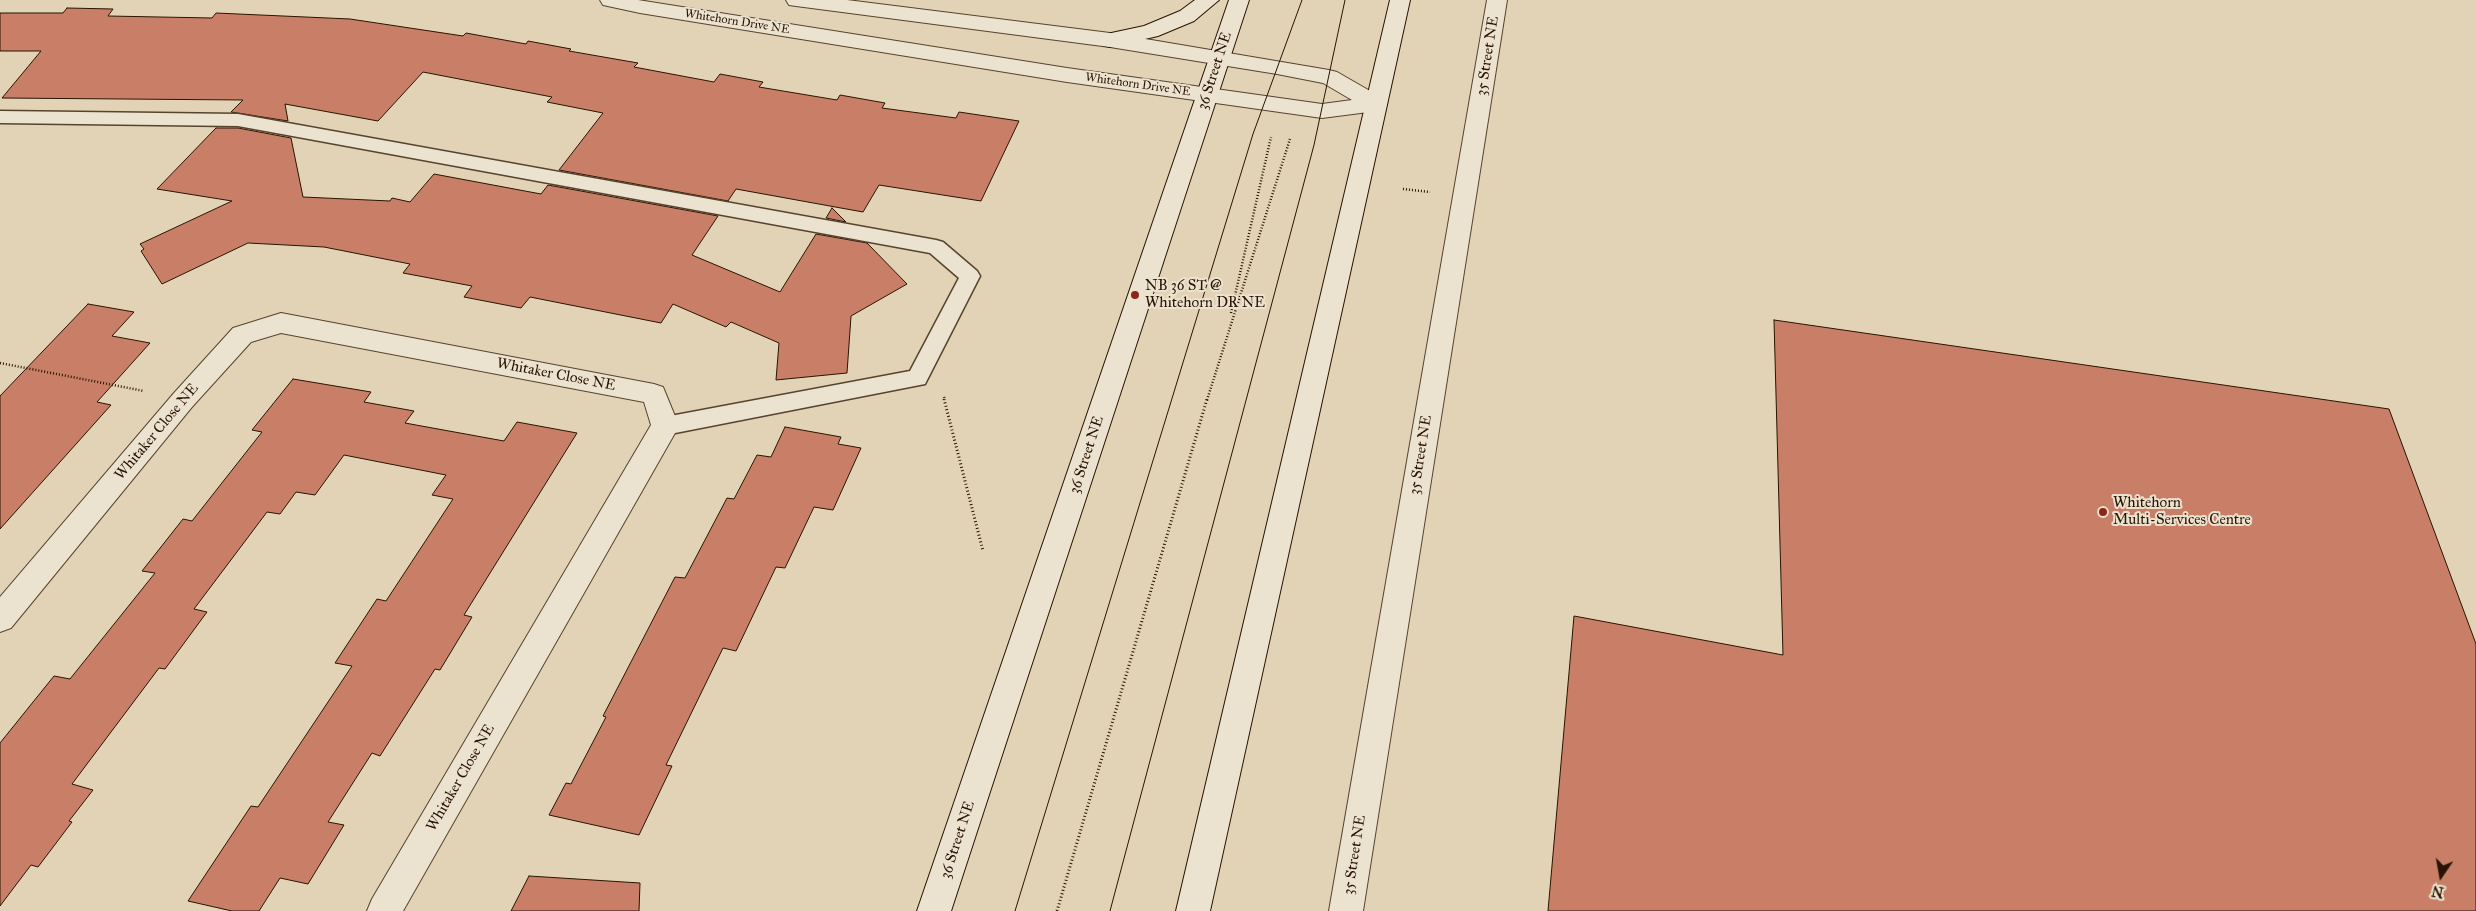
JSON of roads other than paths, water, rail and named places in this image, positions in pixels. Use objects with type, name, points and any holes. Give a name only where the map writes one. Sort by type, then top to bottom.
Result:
[{"type":"street","name":"Whitehorn Drive NE","points":[[610,0],[650,8],[1207,95],[1322,111],[1376,104]]},
{"type":"street","points":[[796,0],[1110,40],[1330,77],[1376,104]]},
{"type":"street","points":[[1110,40],[1150,31],[1187,16],[1209,0]]},
{"type":"street","name":"36 Street NE","points":[[934,911],[1239,0]]},
{"type":"street","points":[[1194,911],[1400,0]]},
{"type":"street","name":"35 Street NE","points":[[1346,911],[1497,0]]},
{"type":"street","name":"Whitaker Close NE","points":[[0,619],[183,400],[242,334],[281,323],[654,394],[665,426],[384,911]]},
{"type":"lane","points":[[0,117],[238,120],[936,247],[970,276],[917,378],[665,426]]},
{"type":"tram line","points":[[1015,911],[1253,134],[1302,0]]},
{"type":"tram line","points":[[1110,911],[1314,145],[1345,0]]},
{"type":"place","name":"NB 36 ST @ Whitehorn DR NE","points":[[1135,295]]},
{"type":"place","name":"Whitehorn Multi-Services Centre","points":[[2103,512]]}]
